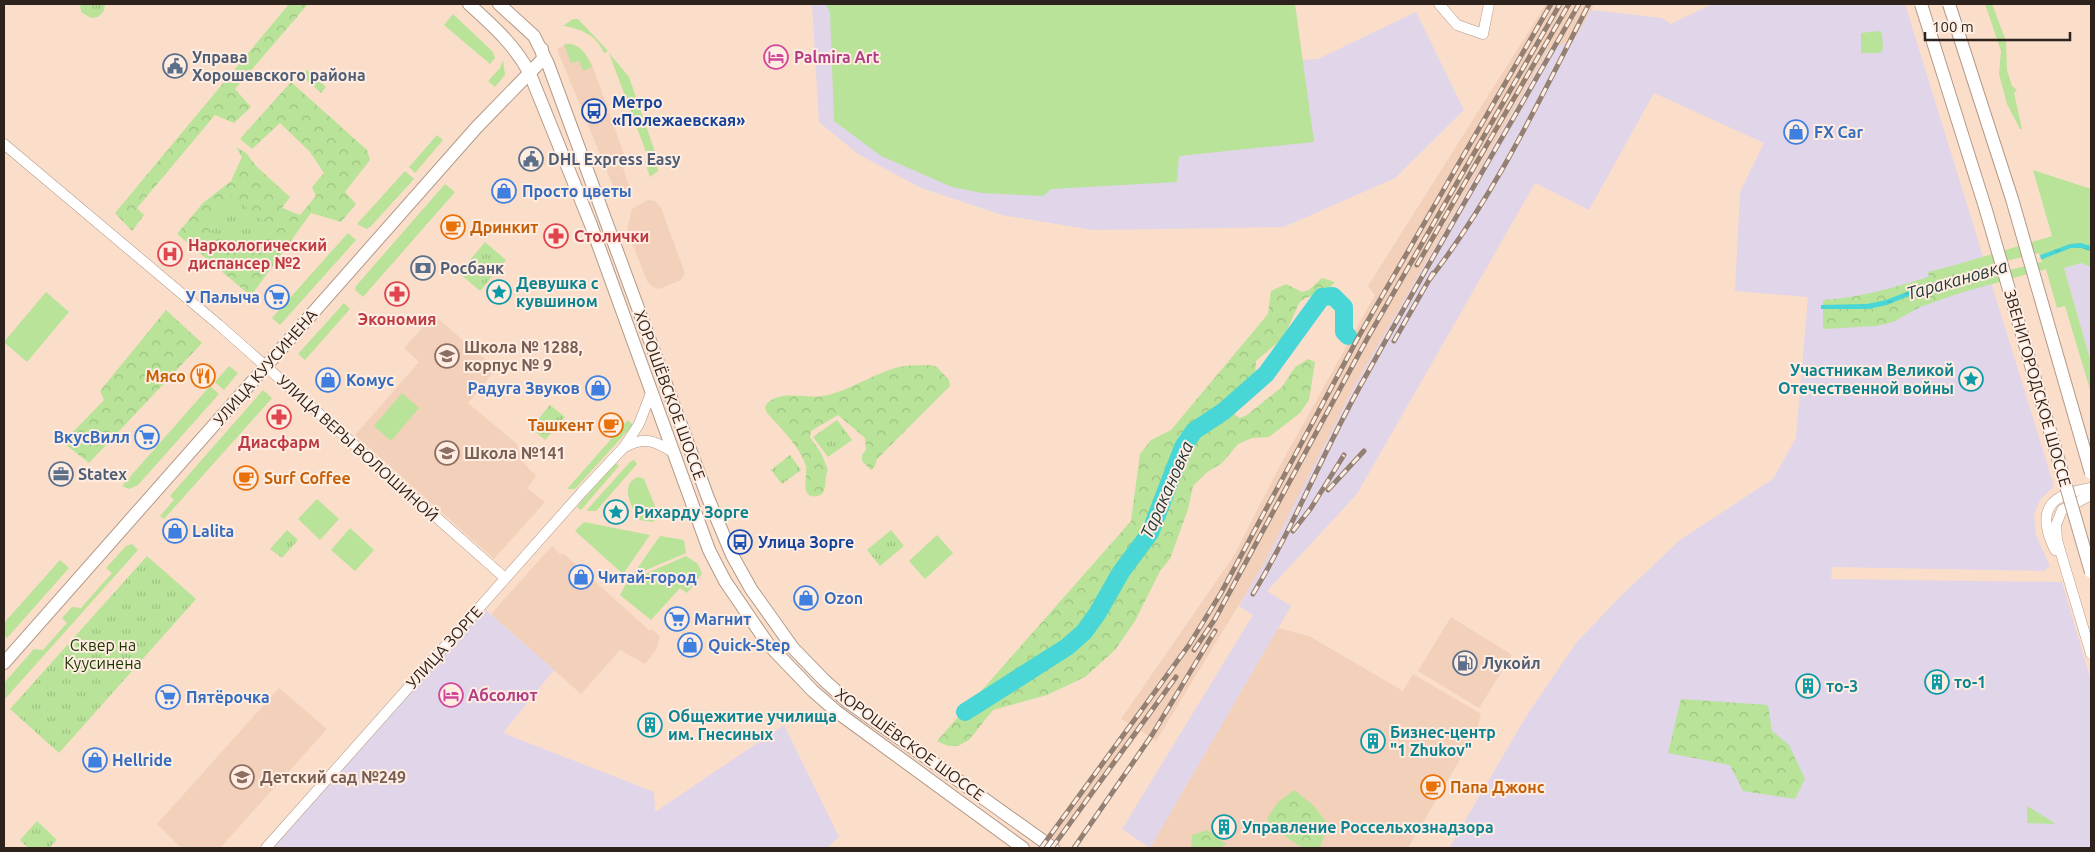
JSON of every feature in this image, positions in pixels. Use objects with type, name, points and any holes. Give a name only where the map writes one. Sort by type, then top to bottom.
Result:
[{"type":"main road","name":"ХОРОШЁВСКОЕ ШОССЕ","points":[[469,4],[509,41],[522,58],[530,74],[584,207],[717,568],[740,604],[768,644],[836,712],[1023,848]]},
{"type":"main road","name":"ХОРОШЁВСКОЕ ШОССЕ","points":[[499,4],[530,30],[541,47],[708,498],[732,555],[750,589],[793,648],[847,700],[1053,848]]},
{"type":"main road","name":"ЗВЕНИГОРОДСКОЕ ШОССЕ","points":[[1921,4],[1985,207],[2091,572]]},
{"type":"main road","name":"ЗВЕНИГОРОДСКОЕ ШОССЕ","points":[[1949,4],[2012,199],[2091,474]]},
{"type":"main road","name":"УЛИЦА КУУСИНЕНА","points":[[4,663],[500,102],[519,82],[530,74],[543,59],[541,47]]},
{"type":"main road","points":[[530,74],[538,72],[548,75],[558,92]]},
{"type":"street","points":[[1439,4],[1458,25],[1483,34],[1489,4]]},
{"type":"street","name":"УЛИЦА ВЕРЫ ВОЛОШИНОЙ","points":[[4,144],[266,366],[505,578]]},
{"type":"street","name":"УЛИЦА ЗОРГЕ","points":[[266,848],[505,578],[624,447],[639,424],[651,393]]},
{"type":"street","points":[[624,447],[644,439],[654,441],[673,452]]},
{"type":"street","points":[[2067,574],[2048,535],[2047,512],[2054,500],[2062,495],[2091,488]]},
{"type":"street","points":[[2091,495],[2065,507],[2057,520],[2056,533],[2091,654]]},
{"type":"shaded area","points":[[812,4],[1295,4],[1302,60],[1318,59],[1416,12],[1464,110],[1395,178],[1284,227],[1093,230],[1002,215],[921,188],[858,154],[819,122]]},
{"type":"shaded area","points":[[1546,4],[1595,4],[1574,40],[1549,49],[1354,387],[1265,562],[1156,741],[1141,731],[1055,848],[1038,848],[1129,723],[1121,719],[1233,557],[1282,462],[1375,295],[1368,286]]},
{"type":"shaded area","points":[[1712,4],[1905,4],[2054,486],[2040,500],[2034,515],[2036,535],[2050,566],[2044,571],[1832,567],[1831,579],[2062,582],[2091,681],[2091,848],[1449,848],[1527,715],[1576,643],[1621,596],[1680,540],[1773,479],[1796,438],[1808,297],[1735,291],[1740,192],[1764,143],[1654,93],[1589,210],[1535,183],[1357,494],[1267,591],[1291,606],[1150,848],[1122,829],[1253,615],[1239,606],[1265,562],[1354,387],[1549,49],[1574,40],[1591,10],[1662,18],[1671,24]]},
{"type":"shaded area","points":[[567,44],[579,47],[591,62],[625,157],[622,165],[629,186],[623,195],[616,192],[613,186],[557,49]]},
{"type":"shaded area","points":[[648,200],[655,201],[661,208],[685,273],[681,280],[659,289],[653,287],[647,281],[627,230],[632,209]]},
{"type":"shaded area","points":[[2081,263],[2091,267],[2091,363],[2064,268]]},
{"type":"shaded area","name":"Школа №141","points":[[434,315],[496,369],[468,403],[517,444],[522,461],[536,476],[527,488],[545,502],[494,559],[355,435],[419,362],[404,348]]},
{"type":"shaded area","points":[[552,546],[561,555],[563,553],[649,630],[653,630],[660,637],[656,650],[645,664],[620,650],[581,694],[491,614]]},
{"type":"shaded area","points":[[485,609],[554,670],[503,733],[654,792],[655,812],[784,725],[839,837],[827,848],[273,848]]},
{"type":"shaded area","name":"Лукойл","points":[[1451,617],[1512,655],[1479,708],[1418,671]]},
{"type":"shaded area","points":[[1278,628],[1309,636],[1403,691],[1413,674],[1481,714],[1476,732],[1408,848],[1150,848]]},
{"type":"shaded area","name":"Детский сад №249","points":[[279,688],[327,729],[220,848],[181,848],[157,824]]},
{"type":"green space","points":[[80,4],[105,4],[104,11],[98,17],[91,18],[81,12]]},
{"type":"green space","points":[[289,4],[308,4],[235,89],[251,107],[234,123],[215,115],[137,208],[144,215],[132,231],[115,213]]},
{"type":"green space","points":[[826,4],[1295,4],[1314,142],[1179,156],[1177,182],[1051,189],[1043,196],[982,193],[952,187],[881,156],[834,121],[830,12]]},
{"type":"green space","points":[[1985,4],[1992,4],[2006,41],[2007,70],[2012,86],[2017,90],[2014,93],[2022,129],[2020,129],[2007,104],[1999,74],[2001,51]]},
{"type":"green space","points":[[453,14],[493,52],[495,58],[490,64],[444,25]]},
{"type":"green space","points":[[573,19],[578,19],[608,51],[604,53],[593,37],[588,34],[563,26]]},
{"type":"green space","points":[[1880,31],[1883,49],[1880,53],[1861,53],[1861,33]]},
{"type":"green space","points":[[564,44],[574,45],[582,50],[592,67],[583,71],[579,61],[571,63]]},
{"type":"green space","points":[[609,53],[629,77],[654,149],[658,171],[650,177],[645,162],[649,160]]},
{"type":"green space","points":[[503,60],[505,75],[495,87],[488,81],[500,68]]},
{"type":"green space","points":[[307,70],[326,87],[321,93],[302,76]]},
{"type":"green space","points":[[291,82],[367,150],[370,160],[345,192],[356,204],[341,222],[311,213],[251,296],[177,234],[203,203],[231,181],[242,157],[236,147],[246,153],[257,167],[290,197],[282,208],[300,215],[316,196],[312,187],[324,173],[310,152],[280,123],[252,149],[240,139]]},
{"type":"green space","points":[[437,135],[443,140],[415,173],[409,167]]},
{"type":"green space","points":[[2033,170],[2091,189],[2091,267],[2081,263],[2064,268],[2091,363],[2091,393],[2065,306],[2057,308],[2046,269],[1960,293],[1952,266],[2052,236]]},
{"type":"green space","points":[[405,171],[414,179],[367,229],[357,224]]},
{"type":"green space","points":[[445,184],[455,192],[363,297],[355,290],[356,286]]},
{"type":"green space","points":[[232,195],[267,225],[241,256],[205,226]]},
{"type":"green space","points":[[348,233],[356,240],[280,325],[272,318]]},
{"type":"green space","points":[[485,242],[506,260],[480,291],[459,273]]},
{"type":"green space","points":[[1952,266],[1960,293],[1920,307],[1893,322],[1876,326],[1823,329],[1823,300],[1850,297],[1890,288],[1929,277],[1928,272]]},
{"type":"green space","points":[[1322,278],[1335,282],[1326,292],[1305,298],[1299,303],[1284,337],[1256,361],[1255,376],[1230,394],[1227,401],[1234,414],[1240,418],[1247,415],[1282,387],[1295,367],[1308,359],[1315,362],[1309,400],[1300,413],[1269,437],[1252,438],[1238,444],[1222,463],[1206,473],[1193,486],[1188,509],[1170,559],[1160,571],[1135,621],[1115,650],[1085,677],[1047,695],[993,710],[969,740],[958,746],[948,746],[937,741],[1131,521],[1140,454],[1151,440],[1171,430],[1268,314],[1271,291],[1286,284],[1302,292],[1309,290]]},
{"type":"green space","points":[[46,292],[69,312],[27,362],[4,342]]},
{"type":"green space","points":[[344,303],[350,309],[305,360],[298,354]]},
{"type":"green space","points":[[166,310],[202,343],[89,463],[61,441],[76,429],[104,400],[100,391]]},
{"type":"green space","points":[[931,365],[937,367],[949,380],[950,386],[877,459],[875,466],[871,470],[862,461],[862,455],[866,450],[865,438],[838,415],[811,431],[810,437],[821,453],[828,470],[821,495],[811,496],[808,494],[806,490],[806,466],[789,438],[767,413],[765,407],[770,401],[783,396],[823,396],[844,390],[883,372],[907,366]]},
{"type":"green space","points":[[229,366],[238,373],[224,390],[215,382]]},
{"type":"green space","points":[[210,386],[219,394],[138,485],[129,489],[122,486]]},
{"type":"green space","points":[[263,390],[272,398],[164,519],[160,516],[174,500],[170,496]]},
{"type":"green space","points":[[402,393],[419,408],[391,441],[374,426]]},
{"type":"green space","points":[[550,405],[565,417],[545,440],[531,428]]},
{"type":"green space","points":[[628,420],[633,425],[575,489],[567,489]]},
{"type":"green space","points":[[837,420],[852,440],[828,457],[813,437]]},
{"type":"green space","points":[[790,455],[801,470],[782,484],[771,470]]},
{"type":"green space","points":[[634,460],[637,464],[596,511],[586,511],[630,462]]},
{"type":"green space","points":[[615,463],[619,466],[581,510],[577,507]]},
{"type":"green space","points":[[638,477],[644,479],[659,516],[653,522],[639,520],[628,496],[629,485]]},
{"type":"green space","points":[[317,499],[339,519],[320,540],[298,519]]},
{"type":"green space","points":[[584,522],[650,535],[623,574],[575,531]]},
{"type":"green space","points":[[350,528],[374,550],[355,571],[331,550]]},
{"type":"green space","points":[[287,530],[298,540],[282,558],[270,549]]},
{"type":"green space","points":[[891,530],[904,546],[880,566],[867,550]]},
{"type":"green space","points":[[937,535],[953,553],[925,579],[909,561]]},
{"type":"green space","points":[[660,536],[684,540],[686,553],[632,576]]},
{"type":"green space","points":[[132,544],[138,550],[4,700],[4,683],[34,649],[43,650],[67,623],[62,618],[72,607],[81,608],[112,573],[106,568],[126,546]]},
{"type":"green space","name":"Сквер на Куусинена","points":[[147,556],[196,599],[59,753],[10,709]]},
{"type":"green space","points":[[686,556],[698,564],[702,574],[687,593],[680,588],[651,620],[620,595],[627,582]]},
{"type":"green space","points":[[60,560],[69,568],[7,638],[4,635],[4,623]]},
{"type":"green space","points":[[1681,699],[1768,705],[1772,731],[1789,745],[1805,779],[1795,799],[1743,791],[1730,765],[1668,753]]},
{"type":"green space","points":[[1294,790],[1313,805],[1328,824],[1320,848],[1302,848],[1270,826],[1267,818],[1278,802]]},
{"type":"green space","points":[[2027,806],[2053,822],[2054,824],[2027,823]]},
{"type":"green space","points":[[37,821],[57,840],[49,848],[28,848],[20,840]]},
{"type":"green space","points":[[1207,830],[1226,844],[1220,848],[1191,847],[1192,835]]},
{"type":"water","points":[[2081,243],[2091,246],[2091,251],[2071,248],[2040,260],[1923,290],[1887,305],[1868,309],[1821,309],[1821,305],[1867,304],[1886,300],[1922,286],[2038,256],[2070,244]]},
{"type":"pier","points":[[2039,253],[2042,262],[1992,274],[1989,265]]},
{"type":"waterway","name":"Таракановка","points":[[965,712],[1067,647],[1084,632],[1097,614],[1121,572],[1150,533],[1183,447],[1194,431],[1224,411],[1266,374],[1322,297],[1333,296],[1344,307],[1344,332],[1348,336]]},
{"type":"railway","points":[[1041,848],[1189,645],[1221,593],[1359,336],[1551,4]]},
{"type":"railway","points":[[1194,650],[1215,619],[1367,339],[1560,4]]},
{"type":"railway","points":[[1417,265],[1569,4]]},
{"type":"railway","points":[[1253,594],[1281,544],[1358,390],[1579,4]]},
{"type":"railway","points":[[1429,280],[1453,248],[1496,181],[1589,4]]},
{"type":"railway","points":[[1394,341],[1433,273]]},
{"type":"railway","points":[[1328,490],[1364,451]]},
{"type":"railway","points":[[1293,531],[1311,508],[1344,455]]},
{"type":"railway","points":[[1074,848],[1152,735],[1215,631]]},
{"type":"railway","points":[[1052,848],[1176,677]]},
{"type":"place","name":"Palmira Art","points":[[776,57]]},
{"type":"place","name":"Управа Хорошевского района","points":[[175,66]]},
{"type":"place","name":"Метро «Полежаевская»","points":[[594,111]]},
{"type":"place","name":"FX Car","points":[[1796,132]]},
{"type":"place","name":"DHL Express Easy","points":[[531,159]]},
{"type":"place","name":"Просто цветы","points":[[504,191]]},
{"type":"place","name":"Дринкит","points":[[453,227]]},
{"type":"place","name":"Столички","points":[[556,236]]},
{"type":"place","name":"Наркологический диспансер №2","points":[[170,254]]},
{"type":"place","name":"Росбанк","points":[[423,268]]},
{"type":"place","name":"Девушка с кувшином","points":[[499,292]]},
{"type":"place","name":"Экономия","points":[[397,294]]},
{"type":"place","name":"У Палыча","points":[[277,297]]},
{"type":"place","name":"Школа № 1288, корпус № 9","points":[[447,356]]},
{"type":"place","name":"Мясо","points":[[203,376]]},
{"type":"place","name":"Участникам Великой Отечественной войны","points":[[1971,379]]},
{"type":"place","name":"Комус","points":[[328,380]]},
{"type":"place","name":"Радуга Звуков","points":[[598,388]]},
{"type":"place","name":"Диасфарм","points":[[279,417]]},
{"type":"place","name":"Ташкент","points":[[611,425]]},
{"type":"place","name":"ВкусВилл","points":[[147,437]]},
{"type":"place","name":"Школа №141","points":[[447,453]]},
{"type":"place","name":"Statex","points":[[61,474]]},
{"type":"place","name":"Surf Coffee","points":[[246,478]]},
{"type":"place","name":"Рихарду Зорге","points":[[616,512]]},
{"type":"place","name":"Lalita","points":[[175,531]]},
{"type":"place","name":"Улица Зорге","points":[[740,542]]},
{"type":"place","name":"Читай-город","points":[[581,577]]},
{"type":"place","name":"Ozon","points":[[806,598]]},
{"type":"place","name":"Магнит","points":[[677,619]]},
{"type":"place","name":"Quick-Step","points":[[690,645]]},
{"type":"place","name":"Лукойл","points":[[1465,663]]},
{"type":"place","name":"то-1","points":[[1937,682]]},
{"type":"place","name":"то-3","points":[[1808,686]]},
{"type":"place","name":"Абсолют","points":[[451,695]]},
{"type":"place","name":"Пятёрочка","points":[[168,697]]},
{"type":"place","name":"Общежитие училища им. Гнесиных","points":[[650,725]]},
{"type":"place","name":"Бизнес-центр \"1 Zhukov\"","points":[[1373,741]]},
{"type":"place","name":"Hellride","points":[[95,760]]},
{"type":"place","name":"Детский сад №249","points":[[242,777]]},
{"type":"place","name":"Папа Джонс","points":[[1433,787]]},
{"type":"place","name":"Управление Россельхознадзора","points":[[1224,827]]}]
